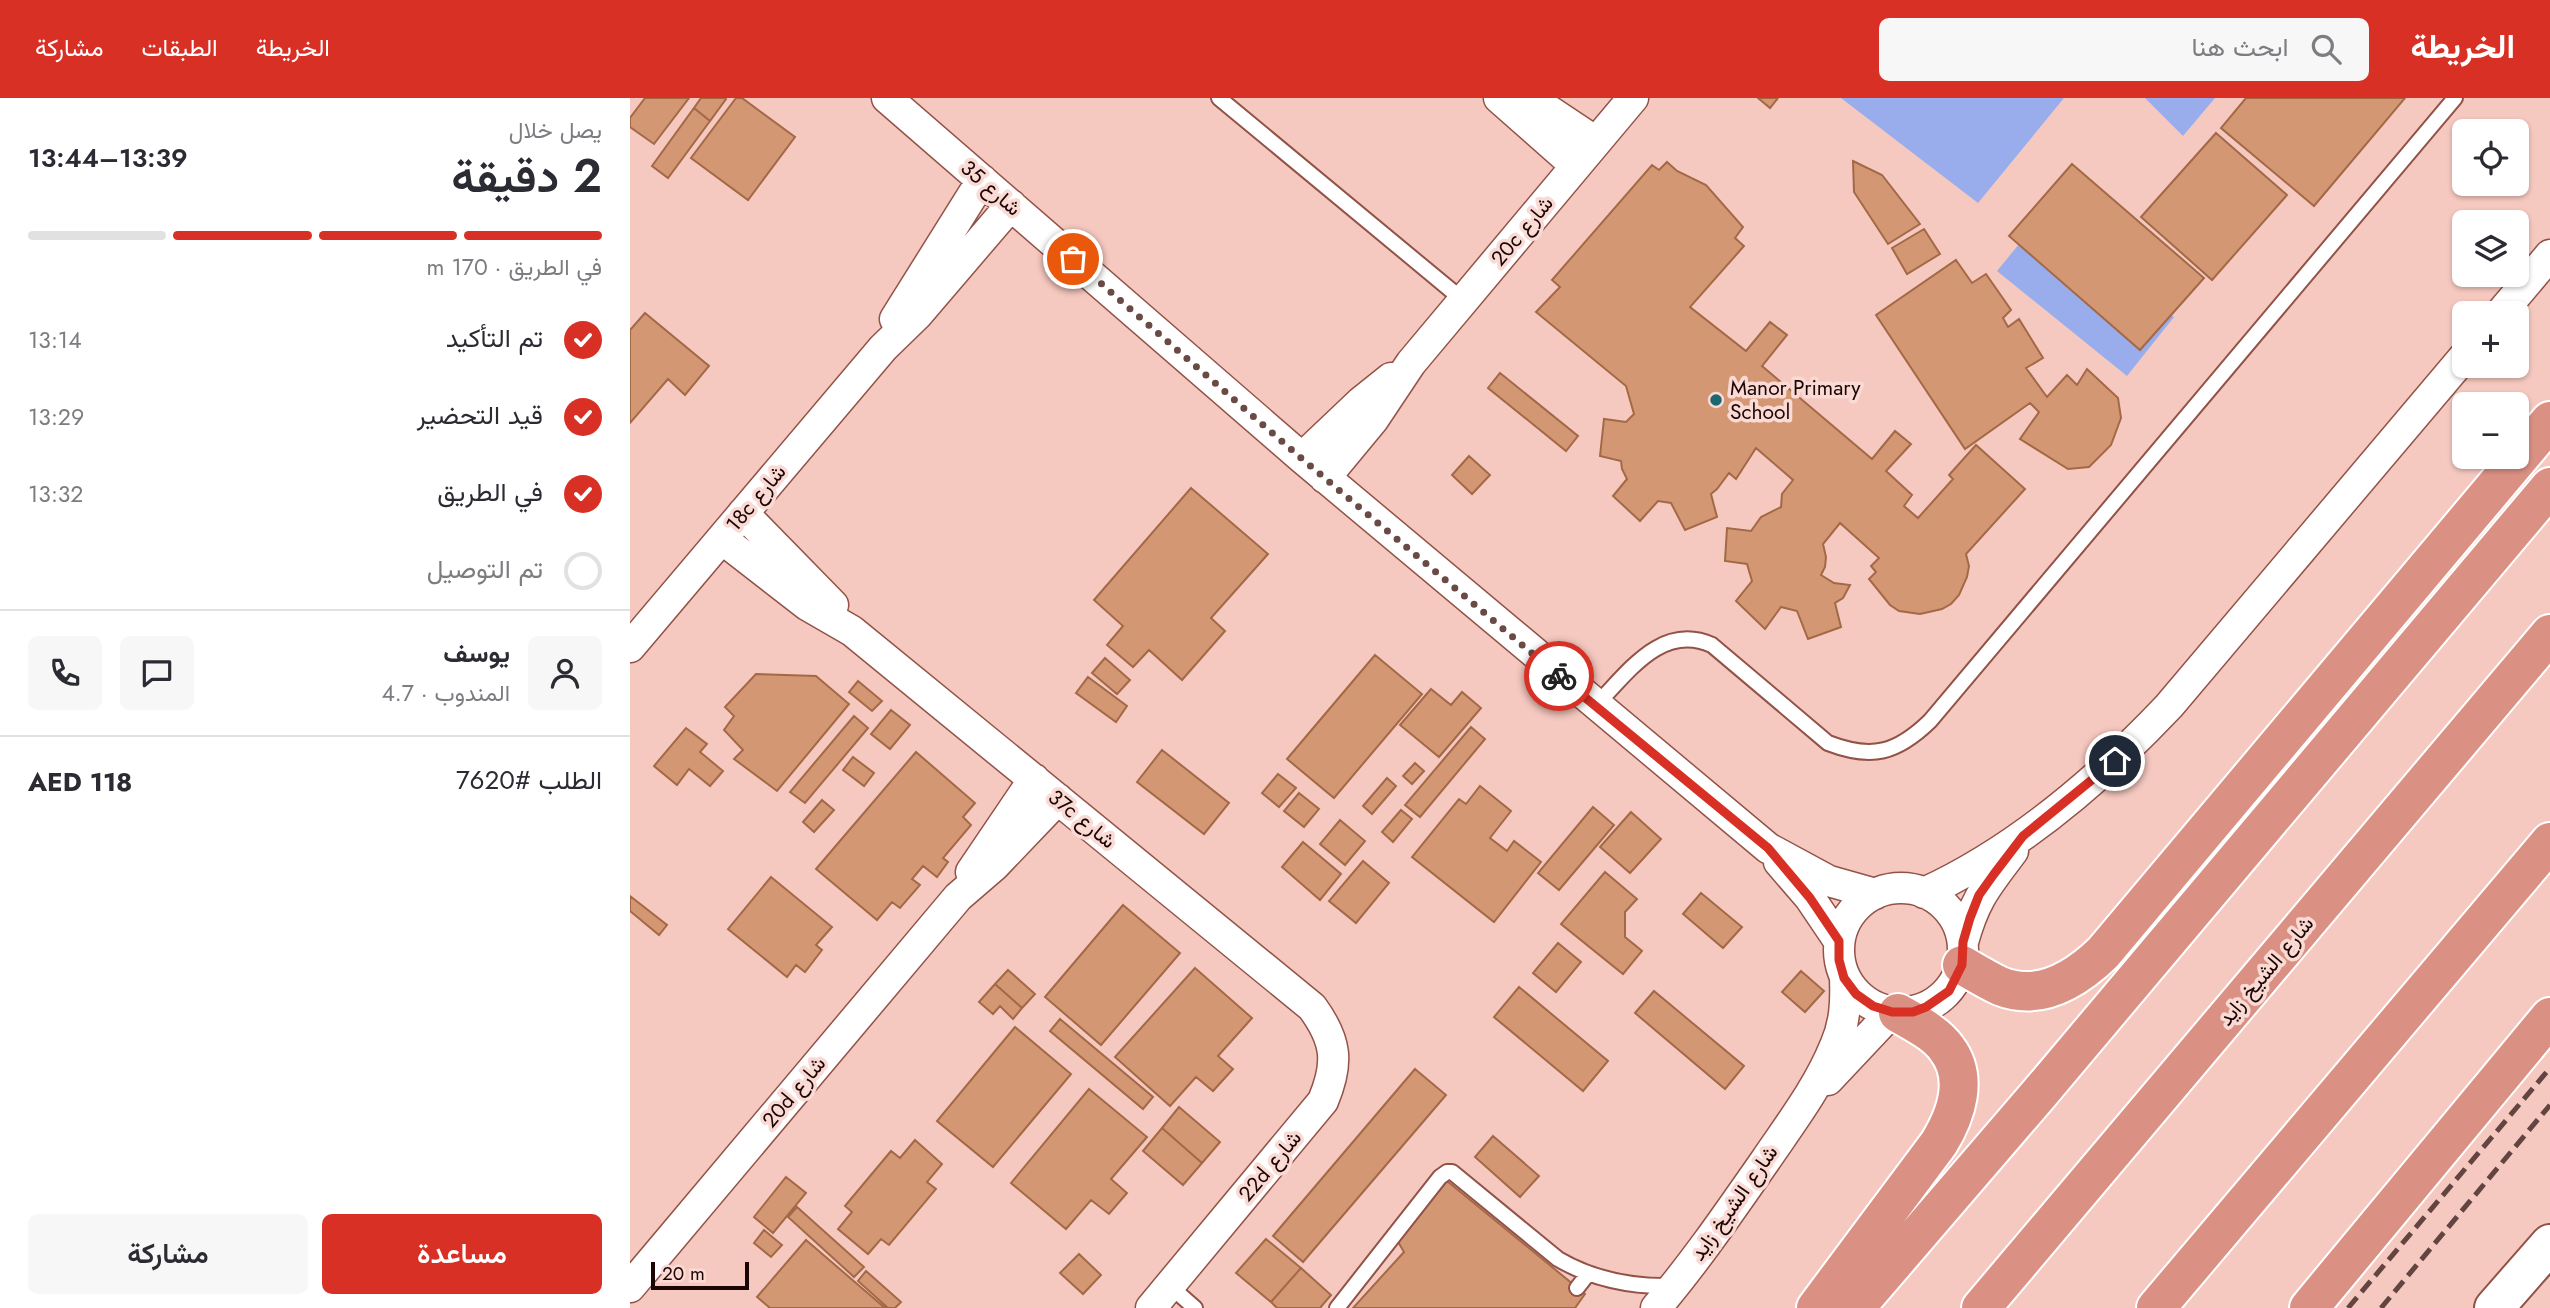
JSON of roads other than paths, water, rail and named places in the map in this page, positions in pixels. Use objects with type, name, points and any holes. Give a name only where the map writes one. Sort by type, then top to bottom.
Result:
[{"type":"highway","points":[[1963,954],[2003,987],[2025,991],[2048,988],[2069,981],[2087,968],[2111,943],[2550,421]]},
{"type":"highway","points":[[1855,1308],[2550,487]]},
{"type":"highway","name":"شارع الشيخ زايد","points":[[1981,1308],[2550,634]]},
{"type":"highway","points":[[2156,1308],[2550,842]]},
{"type":"highway","points":[[1816,1308],[1939,1143],[1950,1125],[1957,1102],[1959,1080],[1955,1062],[1946,1047],[1929,1032],[1895,1012]]},
{"type":"highway","points":[[2309,1308],[2550,1017]]},
{"type":"street","name":"شارع 35","points":[[887,98],[1301,458],[1768,848],[1810,898],[1839,941]]},
{"type":"street","points":[[1499,98],[1576,166]]},
{"type":"street","points":[[1531,98],[1596,142]]},
{"type":"street","name":"20c شارع","points":[[1325,478],[1373,420],[1411,363],[1633,98]]},
{"type":"street","name":"18c شارع","points":[[883,348],[904,302],[982,180]]},
{"type":"street","name":"18c شارع","points":[[630,647],[883,348],[918,315],[1011,205]]},
{"type":"street","points":[[2511,301],[2550,255]]},
{"type":"street","name":"20c شارع","points":[[1301,458],[1367,397],[1411,363]]},
{"type":"street","points":[[1924,892],[1964,873],[2023,836],[2115,761],[2169,706],[2452,371]]},
{"type":"street","name":"37c شارع","points":[[743,513],[822,593],[852,631]]},
{"type":"street","name":"37c شارع","points":[[722,539],[807,605],[852,631],[1312,1007]]},
{"type":"street","name":"20d شارع","points":[[958,897],[983,852],[1034,779]]},
{"type":"street","name":"20d شارع","points":[[630,1287],[958,897],[993,866],[1058,799]]},
{"type":"street","points":[[1844,978],[1856,994],[1873,1006],[1895,1012],[1920,1010],[1939,1000],[1953,985],[1970,918],[1979,895],[2023,836]]},
{"type":"street","name":"شارع 35","points":[[1768,848],[1829,881],[1875,894]]},
{"type":"street","points":[[1809,1096],[1835,1047],[1843,1024],[1846,1001],[1839,960],[1839,941],[1843,926],[1851,913],[1875,894],[1899,888],[1924,892],[1951,912],[1959,926],[1963,954]]},
{"type":"street","name":"22d شارع","points":[[1160,1297],[1323,1101],[1333,1077],[1334,1052],[1326,1027],[1312,1007]]},
{"type":"street","points":[[1809,1096],[1895,1012]]},
{"type":"street","name":"شارع الشيخ زايد","points":[[1665,1297],[1719,1227],[1809,1096]]},
{"type":"street","points":[[2494,1308],[2550,1244]]},
{"type":"lane","points":[[1219,98],[1464,301]]},
{"type":"lane","points":[[1595,706],[1655,648],[1668,641],[1699,639],[1712,645],[1828,743],[1850,751],[1873,753],[1896,748],[1916,735],[2455,98]]},
{"type":"lane","points":[[1337,1308],[1440,1177],[1447,1172],[1455,1175],[1558,1259],[1588,1274],[1632,1284],[1665,1297]]},
{"type":"lane","points":[[1577,1288],[1588,1274]]},
{"type":"lane","points":[[1160,1297],[1195,1308]]},
{"type":"railway","points":[[2348,1308],[2550,1068]]},
{"type":"railway","points":[[2381,1308],[2550,1105]]},
{"type":"place","name":"Manor Primary School","points":[[1716,400]]}]
